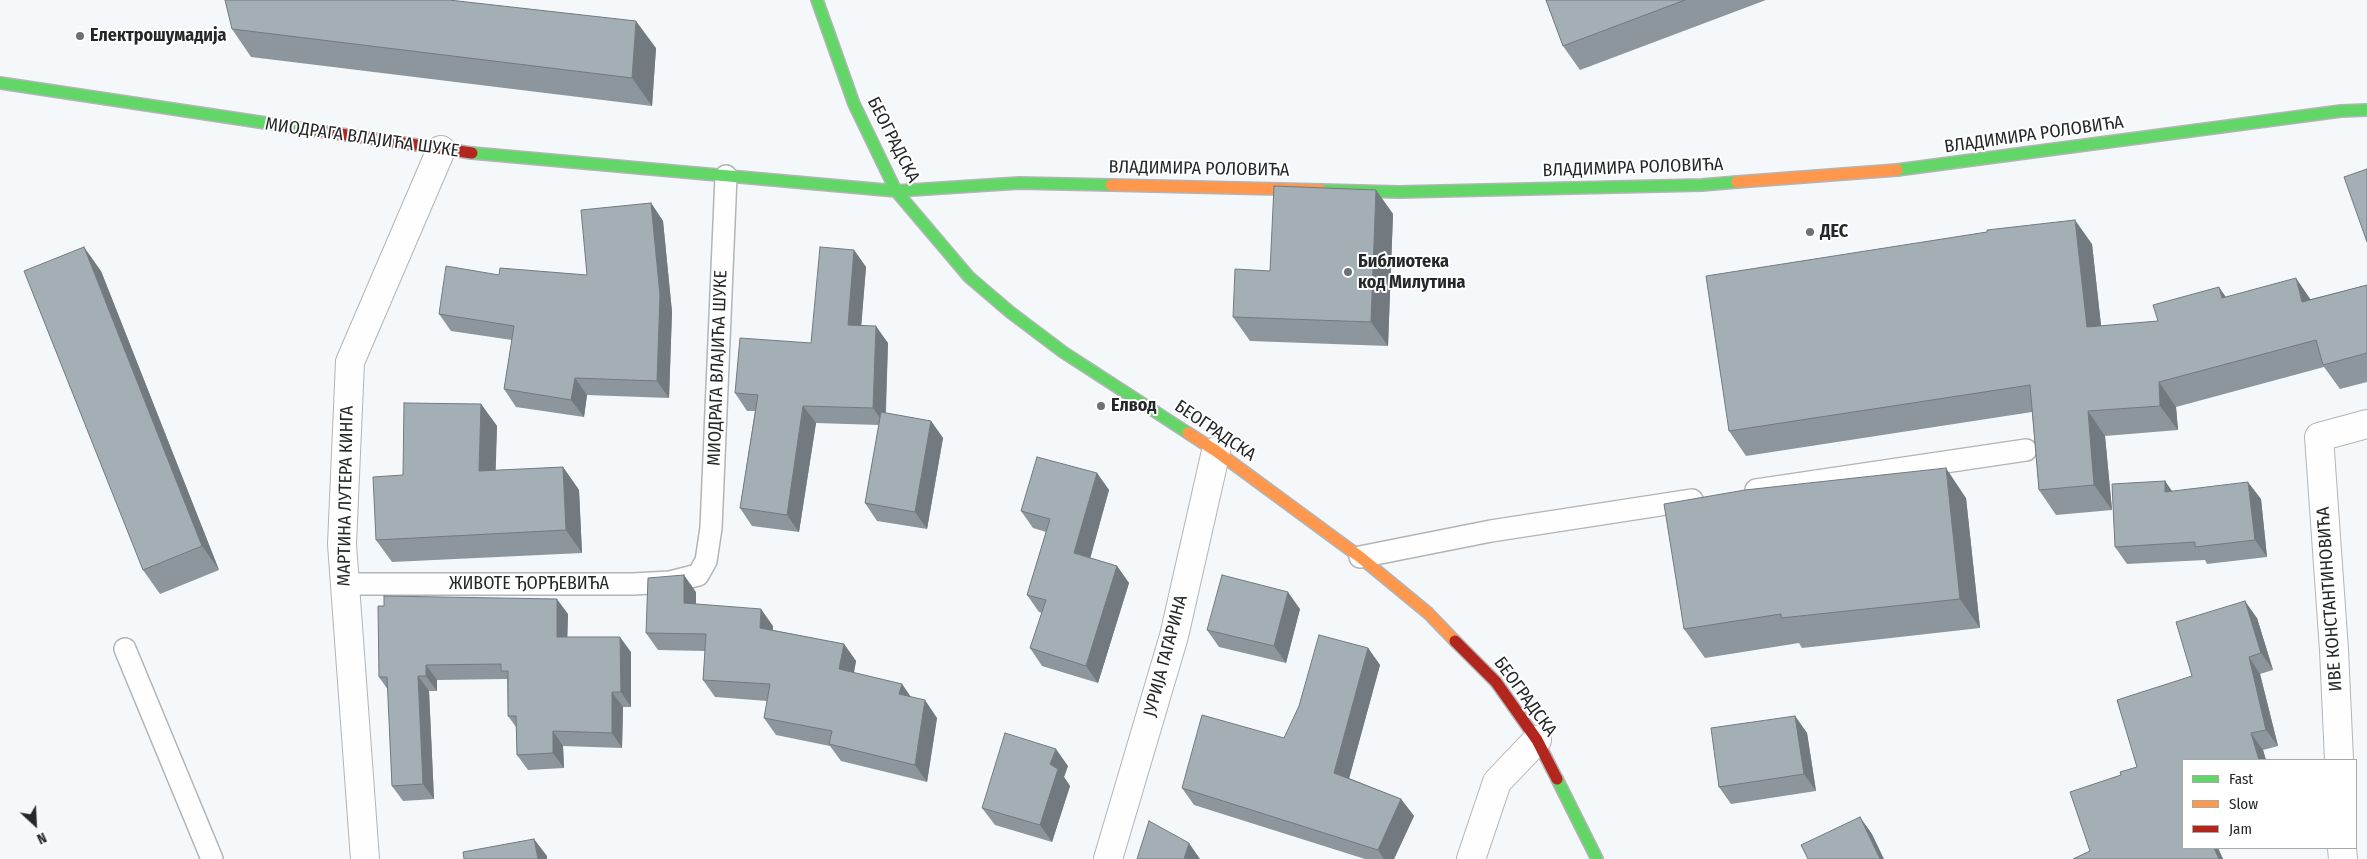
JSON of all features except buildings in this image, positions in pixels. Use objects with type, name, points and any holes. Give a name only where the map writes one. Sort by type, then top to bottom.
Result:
[{"type":"main road","name":"БЕОГРАДСКА","points":[[817,0],[854,104],[896,191],[970,277],[1010,312],[1063,352],[1216,451],[1360,557],[1402,590],[1450,633],[1496,682],[1537,740],[1597,859]]},
{"type":"main road","name":"МИОДРАГА ВЛАЈИЋА ШУКЕ","points":[[0,83],[441,150],[896,191]]},
{"type":"main road","name":"ВЛАДИМИРА РОЛОВИЋА","points":[[896,191],[1018,183],[1400,192],[1702,185],[1920,168],[2331,112],[2367,110]]},
{"type":"street","name":"МАРТИНА ЛУТЕРА КИНГА","points":[[365,859],[343,584],[342,544],[350,362],[441,150]]},
{"type":"street","name":"ИВЕ КОНСТАНТИНОВИЋА","points":[[2339,759],[2334,650],[2319,437],[2367,424]]},
{"type":"street","name":"ЈУРИЈА ГАГАРИНА","points":[[1108,859],[1174,636],[1216,451]]},
{"type":"street","points":[[1471,859],[1497,782],[1537,740]]},
{"type":"lane","name":"МИОДРАГА ВЛАЈИЋА ШУКЕ","points":[[706,561],[711,528],[726,176]]},
{"type":"lane","points":[[1360,557],[1491,531],[2026,450]]},
{"type":"lane","name":"ЖИВОТЕ ЂОРЂЕВИЋА","points":[[343,584],[670,582],[698,575],[706,561]]},
{"type":"lane","points":[[125,649],[212,859]]},
{"type":"traffic: fast","points":[[817,0],[854,104],[896,191],[969,277],[1010,312],[1063,352],[1188,433]]},
{"type":"traffic: fast","points":[[0,83],[319,131]]},
{"type":"traffic: fast","points":[[1897,170],[2341,111],[2367,110]]},
{"type":"traffic: fast","points":[[472,153],[896,191],[1019,183],[1111,185]]},
{"type":"traffic: fast","points":[[1321,190],[1399,192],[1702,185],[1737,182]]},
{"type":"traffic: fast","points":[[1557,779],[1597,859]]},
{"type":"traffic: slow","points":[[1737,182],[1897,170]]},
{"type":"traffic: slow","points":[[1111,185],[1321,190]]},
{"type":"traffic: slow","points":[[1188,433],[1216,451],[1360,557],[1428,613],[1455,641]]},
{"type":"traffic: jam","points":[[319,131],[472,153]]},
{"type":"traffic: jam","points":[[1455,641],[1496,682],[1537,740],[1557,779]]},
{"type":"place","name":"Електрошумадија","points":[[80,36]]},
{"type":"place","name":"ДЕС","points":[[1810,232]]},
{"type":"place","name":"Библиотека код Милутина","points":[[1348,272]]},
{"type":"place","name":"Елвод","points":[[1101,406]]}]
